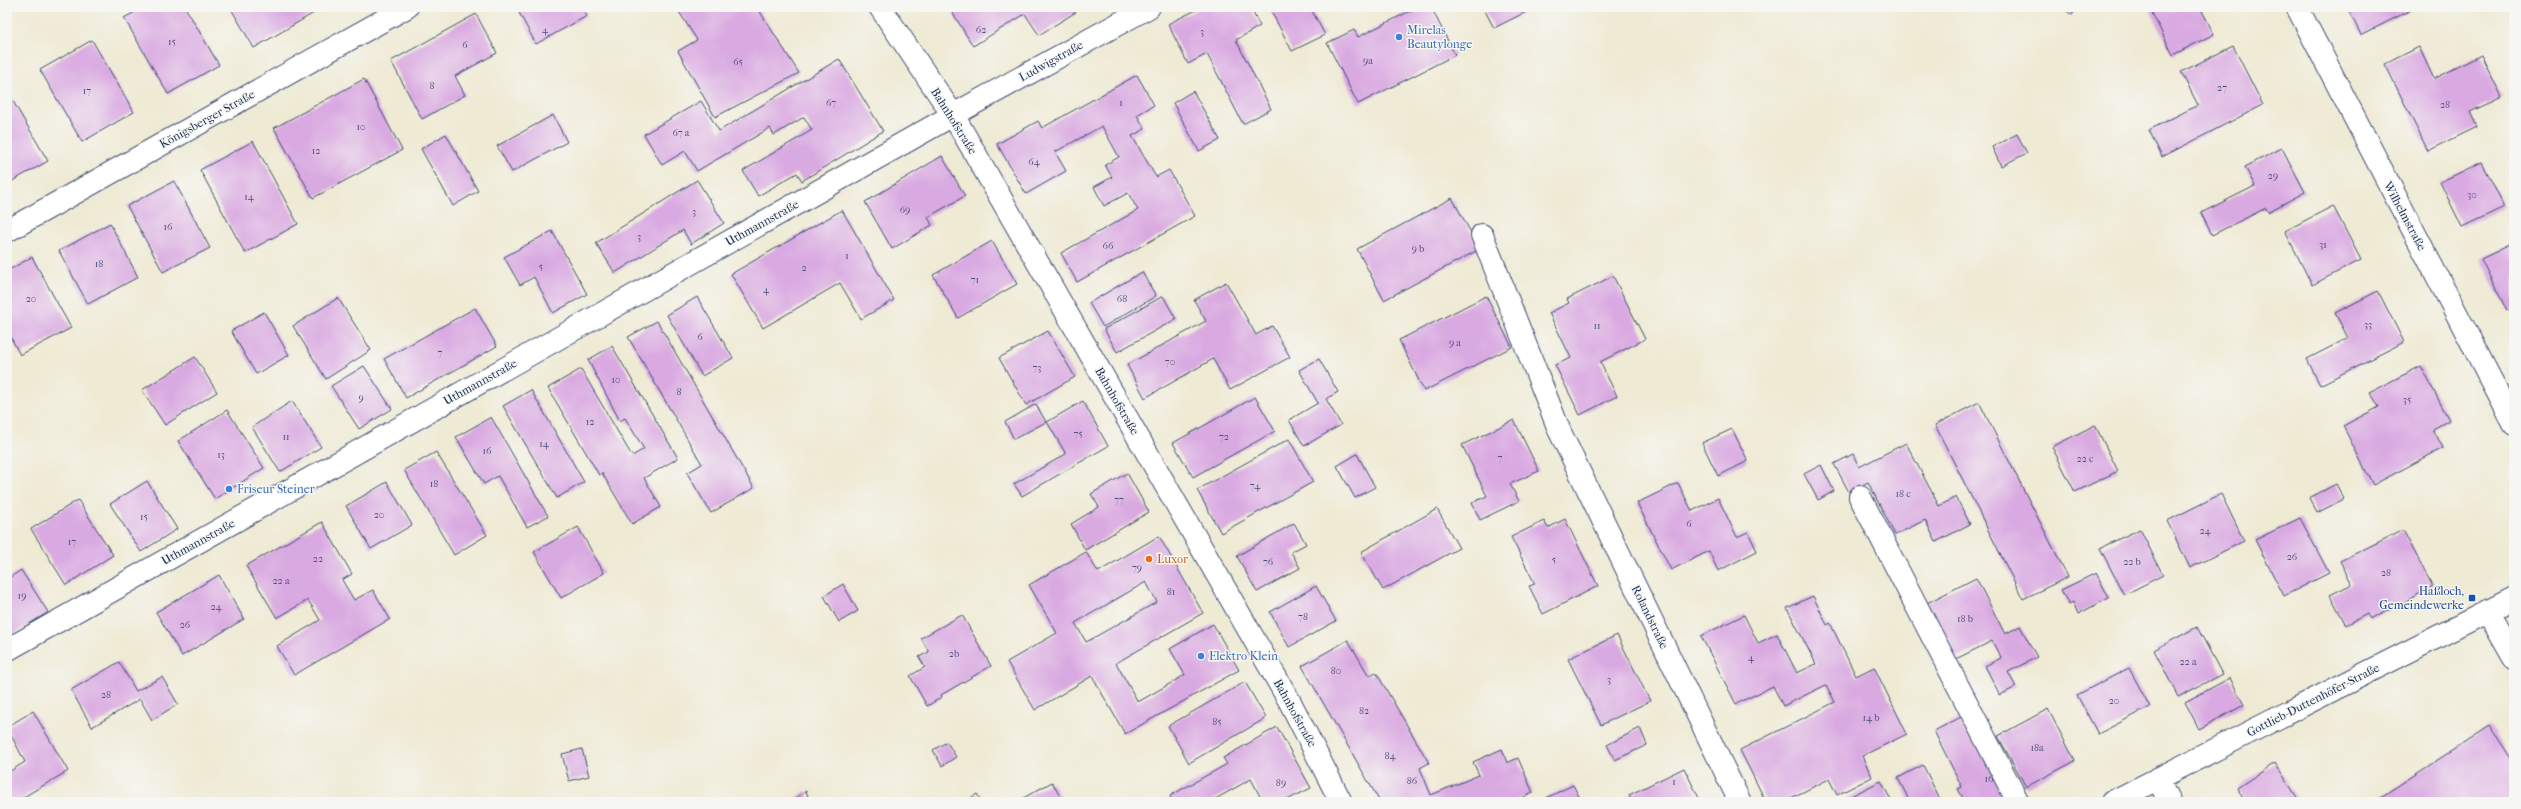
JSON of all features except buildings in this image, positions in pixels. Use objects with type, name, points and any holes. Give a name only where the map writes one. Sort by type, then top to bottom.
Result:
[{"type":"street","name":"Königsberger Straße","points":[[7,231],[407,7]]},
{"type":"street","name":"Bahnhofstraße","points":[[880,7],[952,115],[1290,702],[1341,802]]},
{"type":"street","name":"Ludwigstraße","points":[[952,115],[1149,7]]},
{"type":"street","name":"Wilhelmstraße","points":[[2297,7],[2514,424]]},
{"type":"street","name":"Uthmannstraße","points":[[7,650],[952,115]]},
{"type":"street","name":"Rolandstraße","points":[[1482,235],[1560,432],[1740,802]]},
{"type":"street","points":[[1860,498],[2018,802]]},
{"type":"street","name":"Gottlieb-Duttenhöfer-Straße","points":[[2112,802],[2514,598]]},
{"type":"street","points":[[2487,611],[2514,658]]},
{"type":"street","points":[[2158,778],[2169,802]]},
{"type":"place","name":"Mirelas Beautylonge","points":[[1399,37]]},
{"type":"place","name":"Friseur Steiner","points":[[229,489]]},
{"type":"place","name":"Luxor","points":[[1149,559]]},
{"type":"place","name":"Haßloch, Gemeindewerke","points":[[2472,598]]},
{"type":"place","name":"Elektro Klein","points":[[1201,656]]}]
